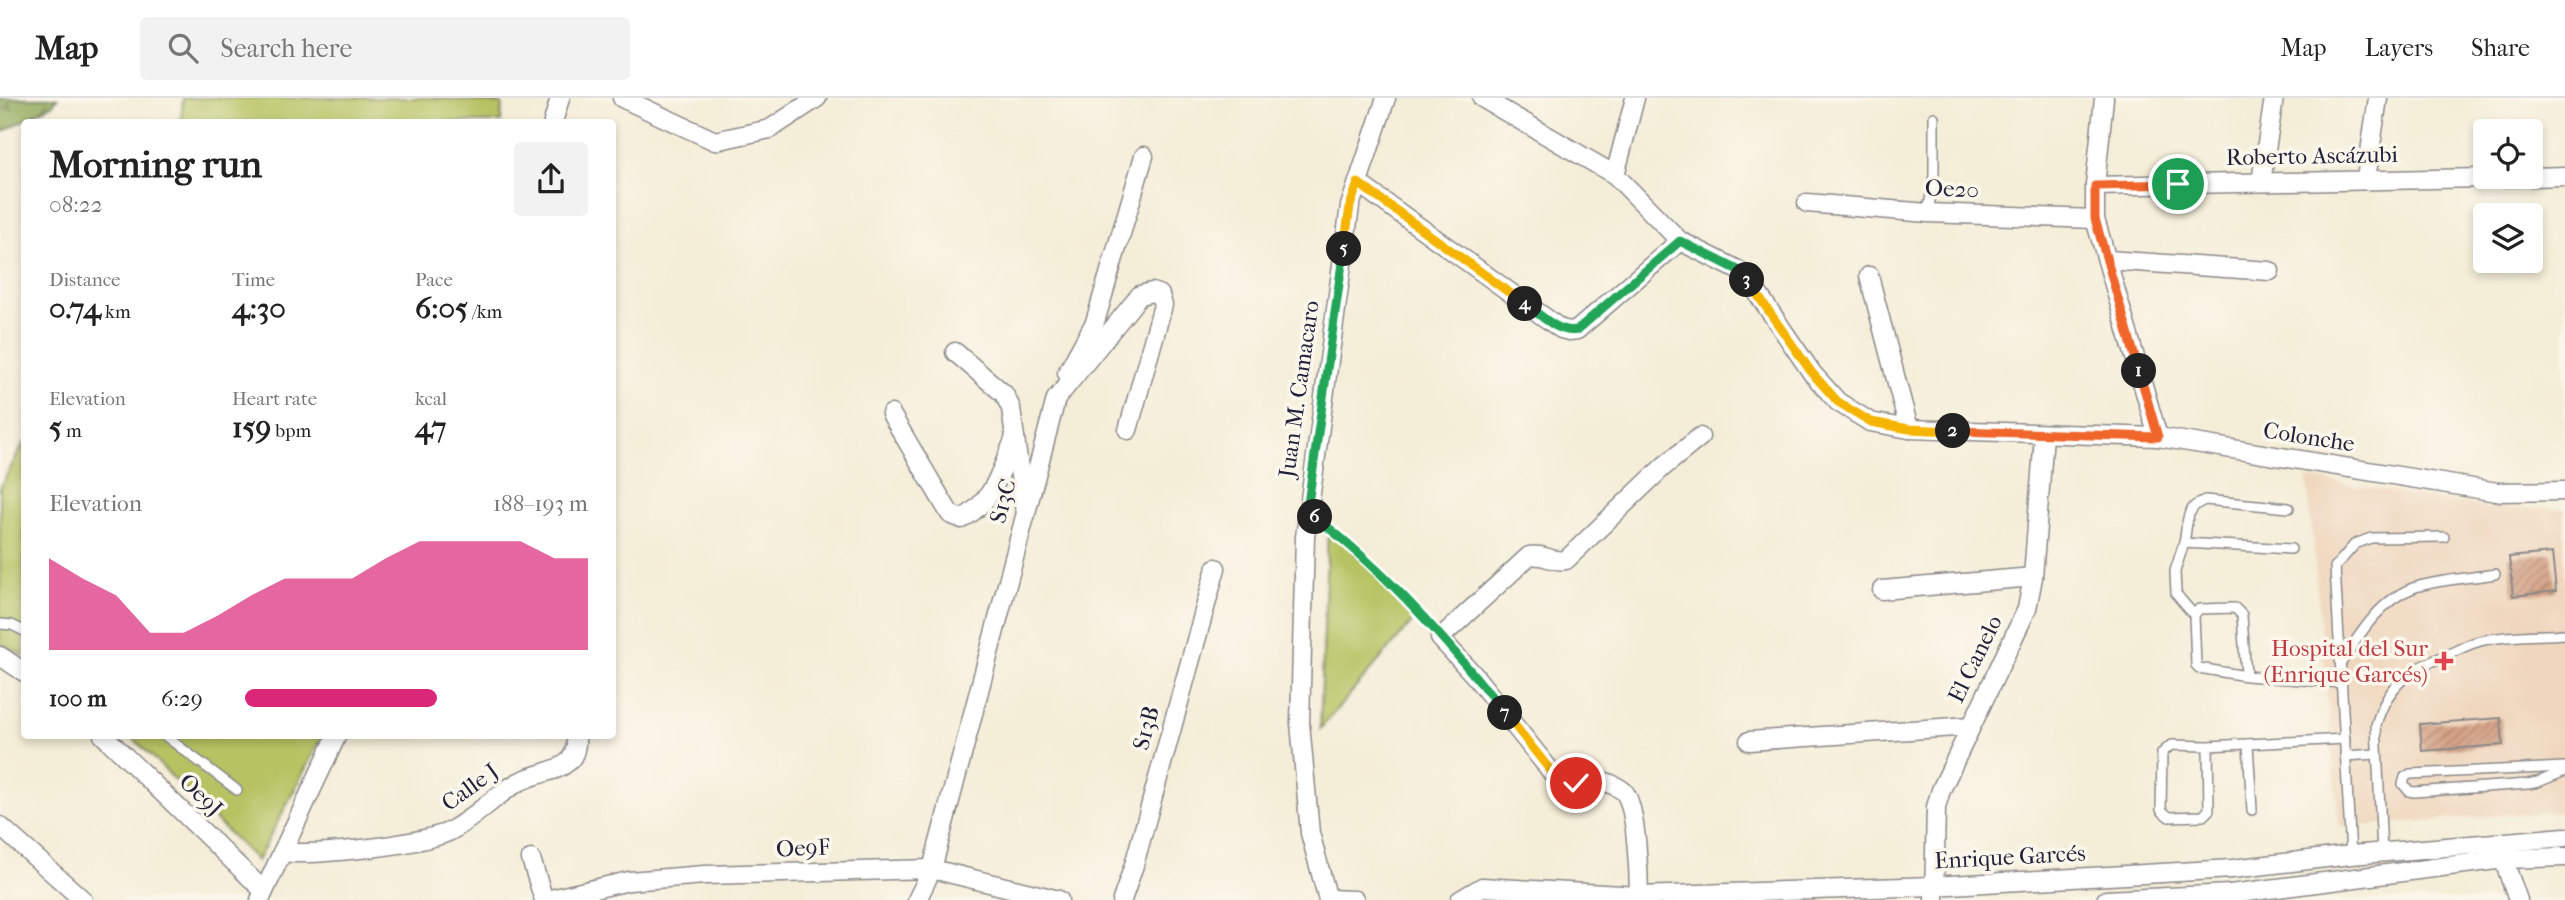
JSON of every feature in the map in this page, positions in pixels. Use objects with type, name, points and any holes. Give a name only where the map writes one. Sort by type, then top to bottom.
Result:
[{"type":"street","points":[[554,119],[560,98]]},
{"type":"street","points":[[622,98],[715,141],[769,129],[817,98]]},
{"type":"street","name":"Juan M. Camacaro","points":[[1328,899],[1310,833],[1300,723],[1307,511],[1350,206],[1387,98]]},
{"type":"street","name":"Colonche","points":[[1482,98],[1615,175],[1680,241],[1738,270],[1752,285],[1812,373],[1838,402],[1871,422],[1909,429],[2158,437],[2497,492],[2565,491]]},
{"type":"street","points":[[1615,175],[1635,98]]},
{"type":"street","points":[[2104,98],[2095,186],[2095,219],[2158,437]]},
{"type":"street","points":[[2261,182],[2274,98]]},
{"type":"street","points":[[2365,179],[2378,98]]},
{"type":"street","points":[[1056,399],[1066,374],[1095,322],[1144,156]]},
{"type":"street","name":"Roberto Ascázubi","points":[[2543,177],[2565,176]]},
{"type":"street","name":"Roberto Ascázubi","points":[[2095,186],[2473,178]]},
{"type":"street","points":[[1358,183],[1561,329],[1569,331],[1577,330],[1680,241]]},
{"type":"street","name":"Oe20","points":[[1807,203],[1928,213],[2095,219]]},
{"type":"street","points":[[2107,260],[2270,271]]},
{"type":"street","points":[[1869,276],[1909,429]]},
{"type":"street","name":"S13C","points":[[917,900],[932,869],[1056,399],[1140,295],[1152,292],[1160,295],[1163,305],[1128,430]]},
{"type":"street","points":[[955,352],[1004,394],[1011,408],[1025,514]]},
{"type":"street","points":[[891,414],[950,514],[962,519],[979,509],[991,493],[1015,438]]},
{"type":"street","name":"El Canelo","points":[[1933,893],[1936,807],[1941,790],[2027,609],[2033,577],[2044,435]]},
{"type":"street","points":[[1639,898],[1632,810],[1624,791],[1606,782],[1576,783],[1554,775],[1474,675],[1440,638],[1529,556],[1541,554],[1555,561],[1566,560],[1663,467],[1700,437]]},
{"type":"street","name":"S13B","points":[[1122,900],[1216,568]]},
{"type":"street","points":[[1882,590],[2033,577]]},
{"type":"street","points":[[0,656],[21,670]]},
{"type":"street","points":[[1749,741],[1970,726]]},
{"type":"street","name":"Oe9J","points":[[107,739],[262,895]]},
{"type":"street","points":[[262,895],[335,739]]},
{"type":"street","name":"Calle J","points":[[282,852],[295,854],[352,850],[450,832],[517,783],[568,764],[577,749],[576,739]]},
{"type":"street","points":[[0,826],[83,900]]},
{"type":"street","name":"Enrique Garcés","points":[[2106,900],[2230,897],[2500,851],[2565,837]]},
{"type":"street","points":[[2500,851],[2518,900]]},
{"type":"street","name":"Enrique Garcés","points":[[1460,900],[1482,887],[1639,898],[1933,893],[2232,869],[2382,852],[2500,851],[2565,857]]},
{"type":"street","points":[[531,859],[545,900]]},
{"type":"street","name":"Oe9F","points":[[545,900],[629,881],[705,875],[932,869],[1059,900]]},
{"type":"street","points":[[2230,897],[2232,869]]},
{"type":"street","points":[[1328,899],[1355,900]]},
{"type":"lane","points":[[1928,213],[1934,176],[1934,117]]},
{"type":"lane","points":[[2289,508],[2205,500],[2190,509],[2184,543],[2175,571],[2176,594],[2194,615],[2196,665],[2204,670],[2246,676],[2342,683]]},
{"type":"lane","points":[[2351,855],[2335,566],[2355,544],[2371,538],[2444,537]]},
{"type":"lane","points":[[2184,543],[2291,549]]},
{"type":"lane","points":[[2341,665],[2363,628],[2387,604],[2412,588],[2495,574]]},
{"type":"lane","points":[[2194,615],[2199,609],[2239,610],[2242,615],[2246,676]]},
{"type":"lane","points":[[0,624],[21,630]]},
{"type":"lane","points":[[2382,852],[2376,725],[2389,693],[2419,666],[2482,640],[2565,634]]},
{"type":"lane","points":[[169,739],[237,790]]},
{"type":"lane","points":[[2208,746],[2209,810],[2203,816],[2169,817],[2161,810],[2162,753],[2171,745],[2208,746],[2345,739]]},
{"type":"lane","points":[[2248,744],[2252,810]]},
{"type":"lane","points":[[2346,756],[2377,754]]},
{"type":"lane","points":[[2565,769],[2538,782],[2515,785],[2414,792],[2409,791],[2403,784],[2410,774],[2565,769]]},
{"type":"path","points":[[1307,511],[1388,580],[1440,638]]},
{"type":"shaded area","name":"Hospital del Sur (Enrique Garcés)","points":[[2307,478],[2488,507],[2565,509],[2565,811],[2339,827]]},
{"type":"green space","points":[[0,98],[58,98],[52,105],[21,119],[21,122],[0,133]]},
{"type":"green space","points":[[183,98],[433,98],[502,104],[501,119],[181,119]]},
{"type":"green space","points":[[21,448],[21,654],[0,644],[0,488]]},
{"type":"green space","points":[[1328,527],[1420,613],[1320,729]]},
{"type":"green space","points":[[134,739],[321,739],[257,861]]},
{"type":"building","points":[[2552,553],[2556,591],[2513,596],[2509,557]]},
{"type":"building","points":[[2501,718],[2503,745],[2422,751],[2420,724]]},
{"type":"place","name":"Hospital del Sur (Enrique Garcés)","points":[[2444,661]]},
{"type":"route","points":[[1576,783],[1554,775],[1474,675],[1388,580],[1307,511],[1350,206],[1358,183],[1561,329],[1577,330],[1680,241],[1738,270],[1752,285],[1812,373],[1838,402],[1871,422],[1909,429],[2158,437],[2095,219],[2095,186],[2178,184]]}]
